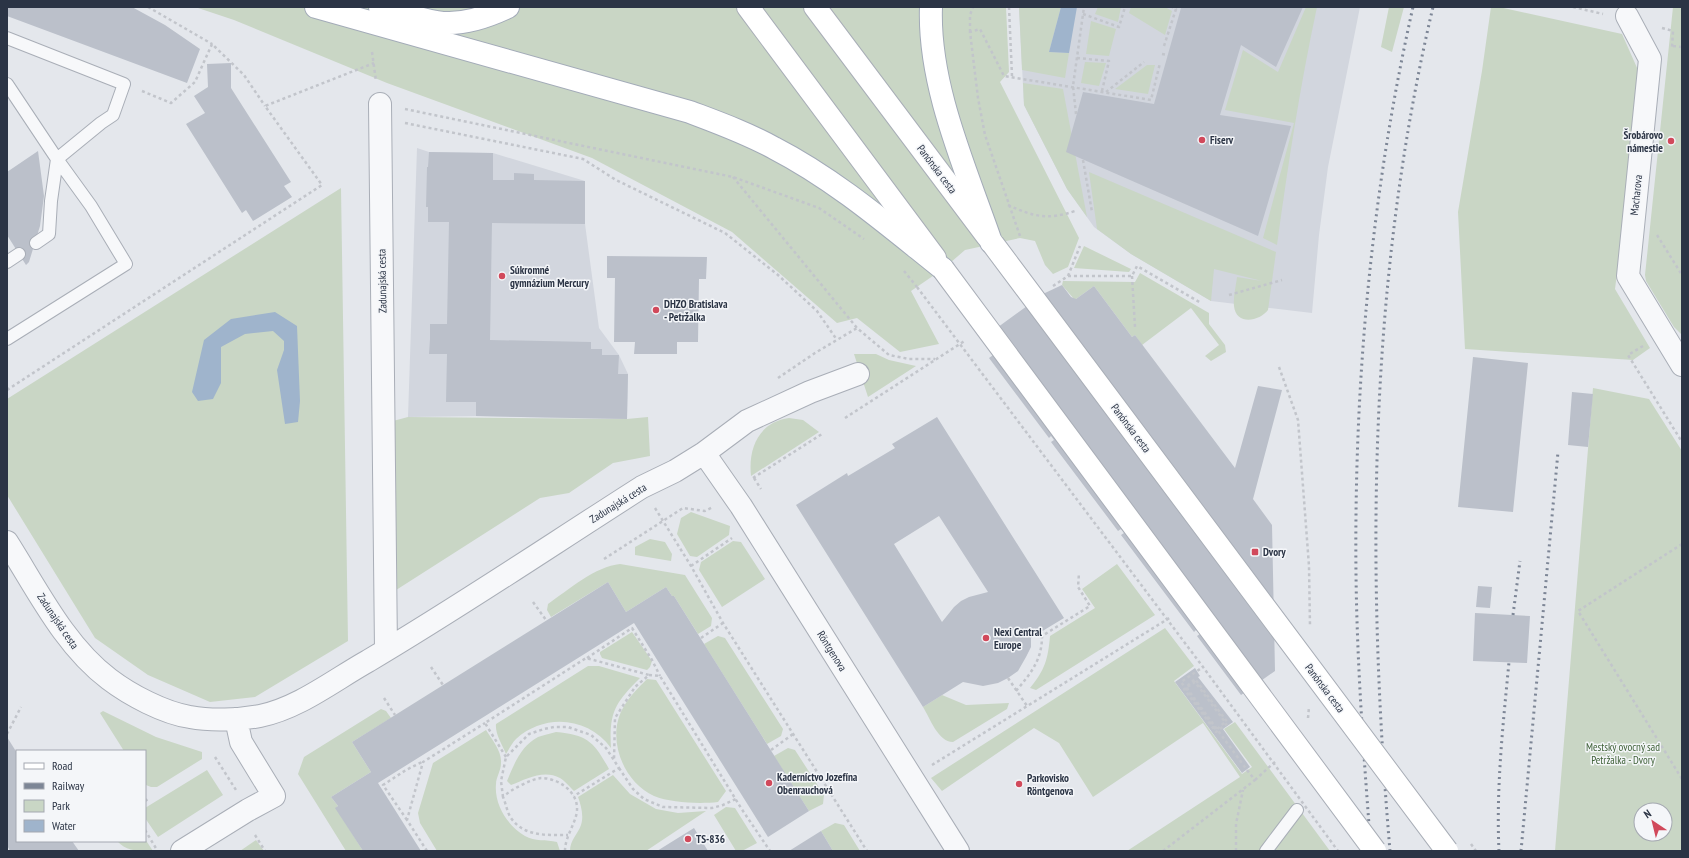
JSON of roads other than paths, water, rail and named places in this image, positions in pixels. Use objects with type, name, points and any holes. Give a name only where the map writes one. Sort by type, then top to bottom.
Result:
[{"type":"main road","points":[[316,7],[690,112],[745,133],[797,161],[855,198],[943,269]]},
{"type":"main road","points":[[380,7],[437,22],[448,23],[470,21],[508,7]]},
{"type":"main road","points":[[748,7],[1375,851]]},
{"type":"main road","name":"Panónska cesta","points":[[815,7],[1447,851]]},
{"type":"main road","points":[[931,7],[936,68],[948,118],[992,243]]},
{"type":"street","name":"Macharova","points":[[1628,16],[1650,60],[1628,276],[1682,365]]},
{"type":"street","name":"Zadunajská cesta","points":[[380,104],[386,650]]},
{"type":"street","name":"Zadunajská cesta","points":[[7,542],[76,649],[109,679],[140,698],[172,712],[190,717],[236,719],[261,716],[303,699],[386,650],[642,487],[675,471],[704,453],[747,421],[810,392],[858,374]]},
{"type":"street","name":"Röntgenova","points":[[704,453],[741,506],[958,851]]},
{"type":"street","points":[[182,851],[248,810],[274,796],[241,742],[236,719]]},
{"type":"lane","points":[[7,38],[124,84],[113,115],[57,159],[51,201],[49,234],[36,243]]},
{"type":"lane","points":[[7,84],[57,159],[92,206],[126,264],[7,339]]},
{"type":"lane","points":[[7,262],[19,254]]},
{"type":"lane","points":[[1266,851],[1297,810]]},
{"type":"water","points":[[1061,7],[1077,7],[1069,53],[1049,52]]},
{"type":"water","points":[[275,312],[297,326],[300,401],[298,422],[285,424],[277,370],[284,350],[284,341],[273,331],[245,334],[221,347],[221,383],[213,399],[198,401],[192,392],[204,340],[231,319]]},
{"type":"railway","points":[[1371,851],[1361,712],[1358,643],[1356,574],[1358,431],[1362,360],[1376,218],[1398,77],[1413,7]]},
{"type":"railway","points":[[1390,851],[1382,745],[1377,639],[1376,533],[1378,427],[1385,321],[1395,215],[1412,111],[1433,7]]},
{"type":"railway","points":[[1521,851],[1558,452]]},
{"type":"railway","points":[[1513,615],[1520,561]]},
{"type":"railway","points":[[1499,851],[1499,780],[1509,662]]},
{"type":"place","name":"Fiserv","points":[[1202,140]]},
{"type":"place","name":"Šrobárovo námestie","points":[[1671,141]]},
{"type":"place","name":"Súkromné gymnázium Mercury","points":[[502,276]]},
{"type":"place","name":"DHZO Bratislava - Petržalka","points":[[656,310]]},
{"type":"place","name":"Dvory","points":[[1255,552]]},
{"type":"place","name":"Nexi Central Europe","points":[[986,638]]},
{"type":"place","name":"Kaderníctvo Jozefína Obenrauchová","points":[[769,783]]},
{"type":"place","name":"Parkovisko Röntgenova","points":[[1019,784]]},
{"type":"place","name":"TS-836","points":[[688,839]]},
{"type":"park label","name":"Mestský ovocný sad Petržalka - Dvory","points":[[1623,753]]}]
